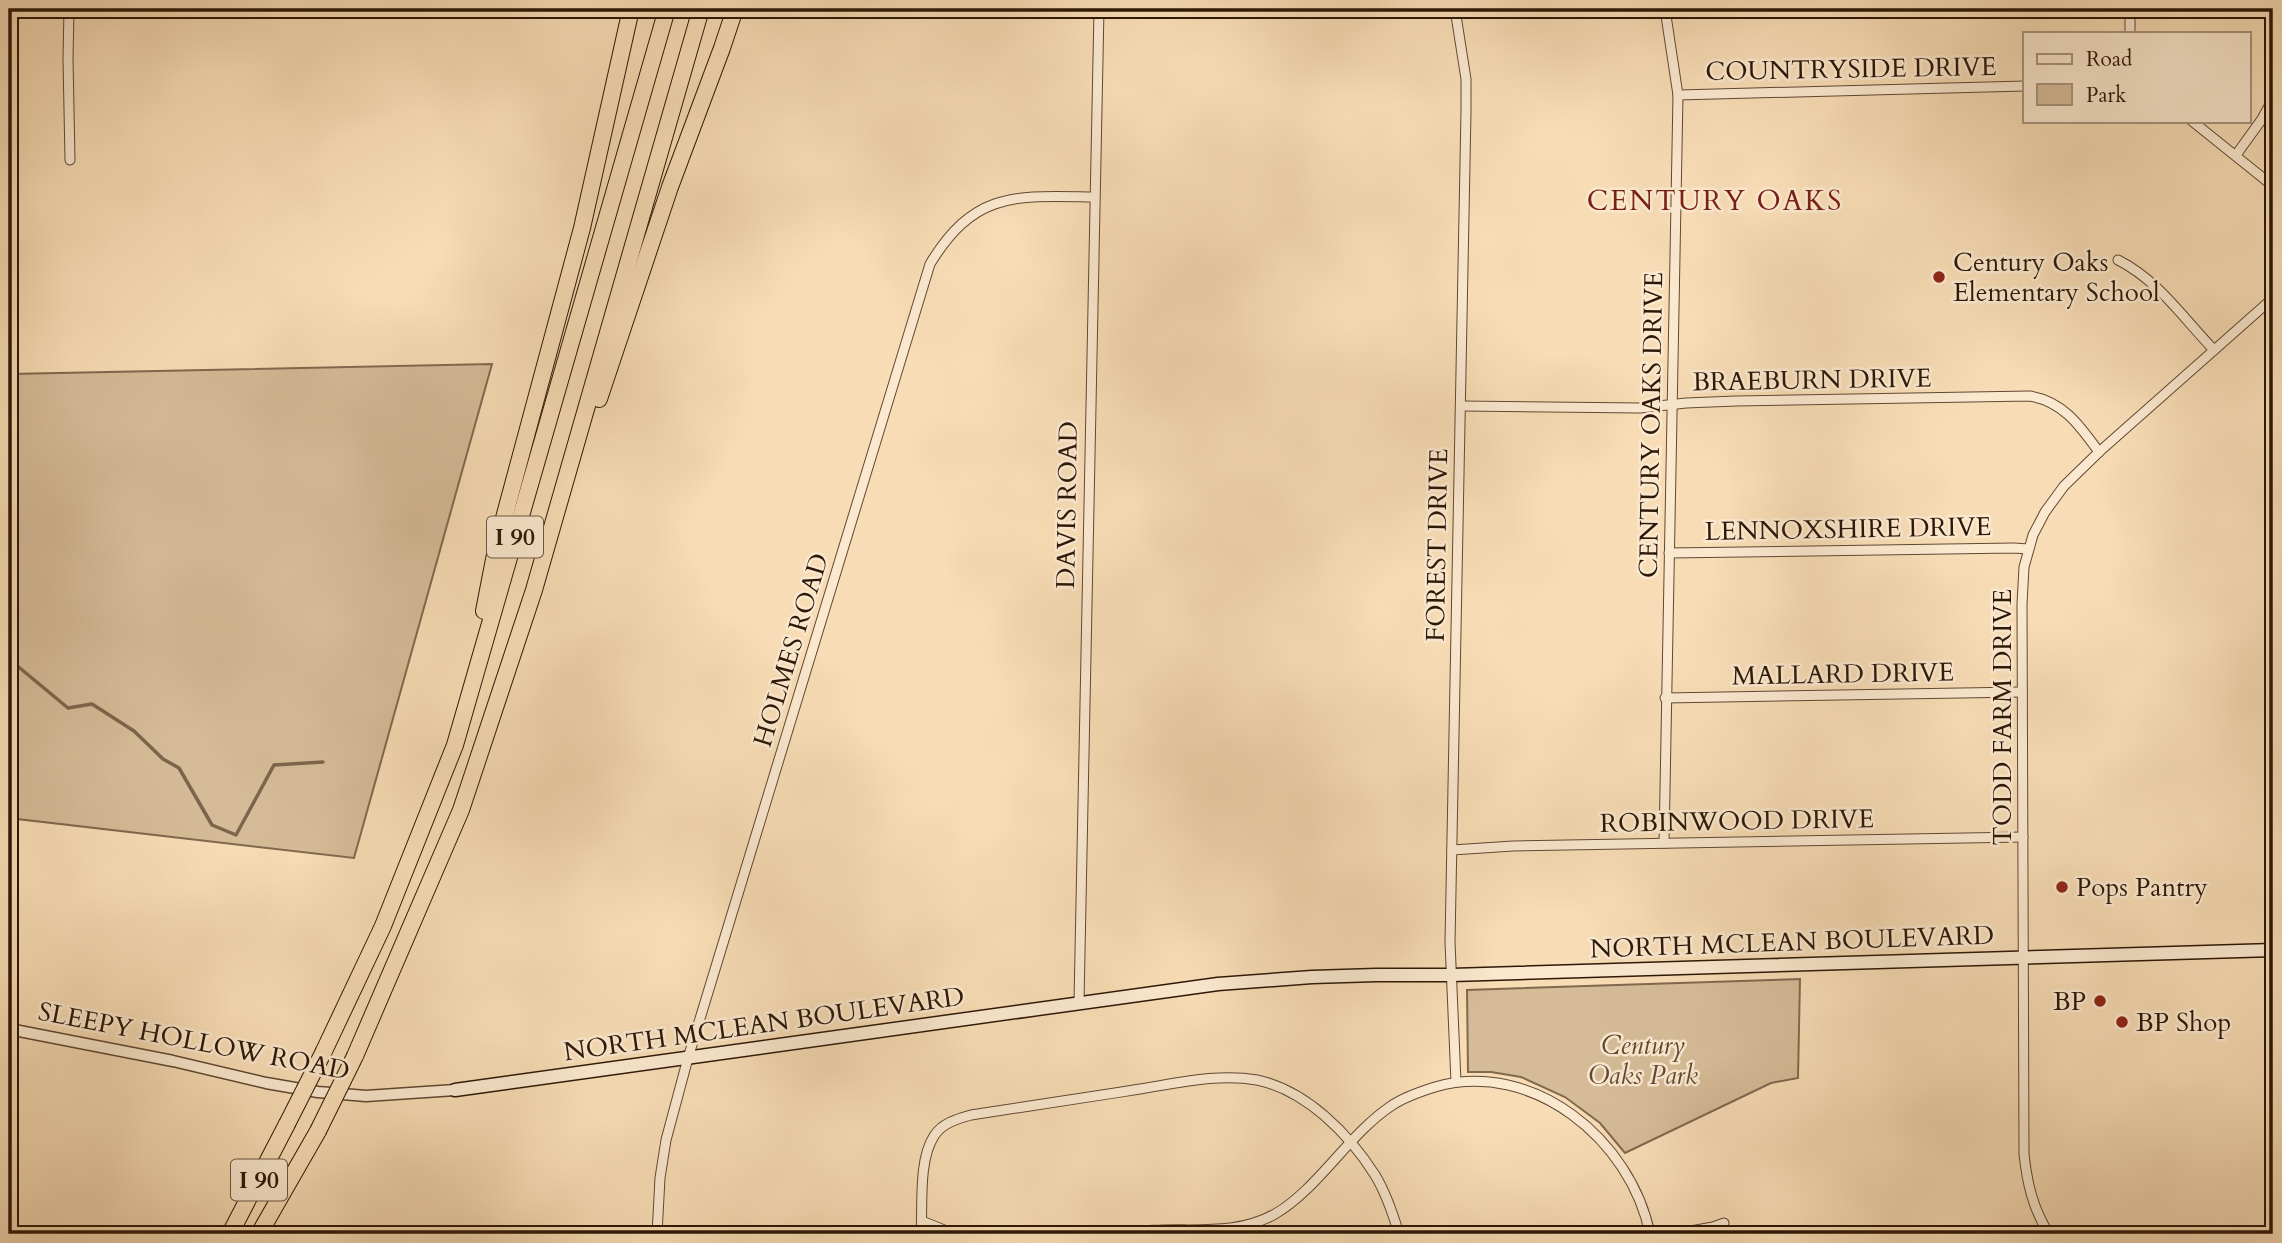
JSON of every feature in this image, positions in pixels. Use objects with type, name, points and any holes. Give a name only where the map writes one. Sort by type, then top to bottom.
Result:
[{"type":"highway","points":[[466,708],[497,544],[582,228],[631,9]]},
{"type":"highway","name":"I 90","points":[[230,1234],[324,1051],[383,926],[455,744],[667,9]]},
{"type":"highway","name":"I 90","points":[[259,1234],[318,1131],[355,1056],[461,810],[534,590],[701,9]]},
{"type":"highway","points":[[534,590],[670,187],[735,9]]},
{"type":"main road","name":"NORTH MCLEAN BOULEVARD","points":[[455,1090],[1219,984],[1312,977],[2273,950]]},
{"type":"street","points":[[69,9],[70,160]]},
{"type":"street","name":"DAVIS ROAD","points":[[1079,1002],[1099,9]]},
{"type":"street","name":"FOREST DRIVE","points":[[1455,9],[1466,79],[1450,942],[1456,1082]]},
{"type":"street","name":"CENTURY OAKS DRIVE","points":[[1664,843],[1678,95],[1665,9]]},
{"type":"street","points":[[2130,9],[2130,32]]},
{"type":"street","name":"COUNTRYSIDE DRIVE","points":[[1678,95],[2023,86]]},
{"type":"street","points":[[2236,155],[2273,99]]},
{"type":"street","points":[[2193,122],[2273,186]]},
{"type":"street","name":"HOLMES ROAD","points":[[657,1234],[660,1178],[666,1140],[688,1058],[930,264],[953,231],[981,209],[1026,197],[1094,197]]},
{"type":"street","points":[[2118,260],[2137,269],[2214,350]]},
{"type":"street","name":"TODD FARM DRIVE","points":[[2049,1234],[2033,1202],[2026,1168],[2022,582],[2028,549],[2050,505],[2075,474],[2273,298]]},
{"type":"street","name":"BRAEBURN DRIVE","points":[[1461,406],[1640,408],[1736,401],[2030,396],[2041,398],[2067,412],[2099,452]]},
{"type":"street","name":"LENNOXSHIRE DRIVE","points":[[1669,553],[2028,549]]},
{"type":"street","name":"MALLARD DRIVE","points":[[1665,698],[2022,691]]},
{"type":"street","name":"ROBINWOOD DRIVE","points":[[1452,850],[1513,846],[2023,837]]},
{"type":"street","name":"SLEEPY HOLLOW ROAD","points":[[9,1028],[318,1092],[366,1096],[455,1090]]},
{"type":"street","points":[[921,1234],[927,1153],[934,1136],[952,1121],[971,1115],[1198,1080],[1241,1078],[1274,1085],[1302,1099],[1322,1114],[1375,1175],[1399,1234]]},
{"type":"street","points":[[1119,1234],[1160,1230],[1228,1229],[1263,1219],[1288,1205],[1378,1115],[1402,1099],[1456,1082],[1485,1082],[1525,1090],[1551,1101],[1601,1139],[1623,1169],[1642,1206],[1650,1234]]},
{"type":"street","points":[[922,1221],[954,1234]]},
{"type":"street","points":[[1674,1234],[1724,1223]]},
{"type":"green space","points":[[492,364],[354,858],[9,818],[9,374]]},
{"type":"green space","name":"Century Oaks Park","points":[[1800,979],[1798,1078],[1771,1083],[1625,1153],[1600,1123],[1565,1097],[1521,1077],[1491,1072],[1468,1072],[1467,990]]},
{"type":"waterway","points":[[9,659],[68,708],[92,704],[134,731],[163,759],[179,768],[212,825],[236,835],[274,765],[323,762]]},
{"type":"place","name":"Century Oaks Elementary School","points":[[1939,277]]},
{"type":"place","name":"Pops Pantry","points":[[2062,887]]},
{"type":"place","name":"BP","points":[[2100,1001]]},
{"type":"place","name":"BP Shop","points":[[2122,1022]]},
{"type":"district","name":"CENTURY OAKS","points":[[1715,201]]}]
